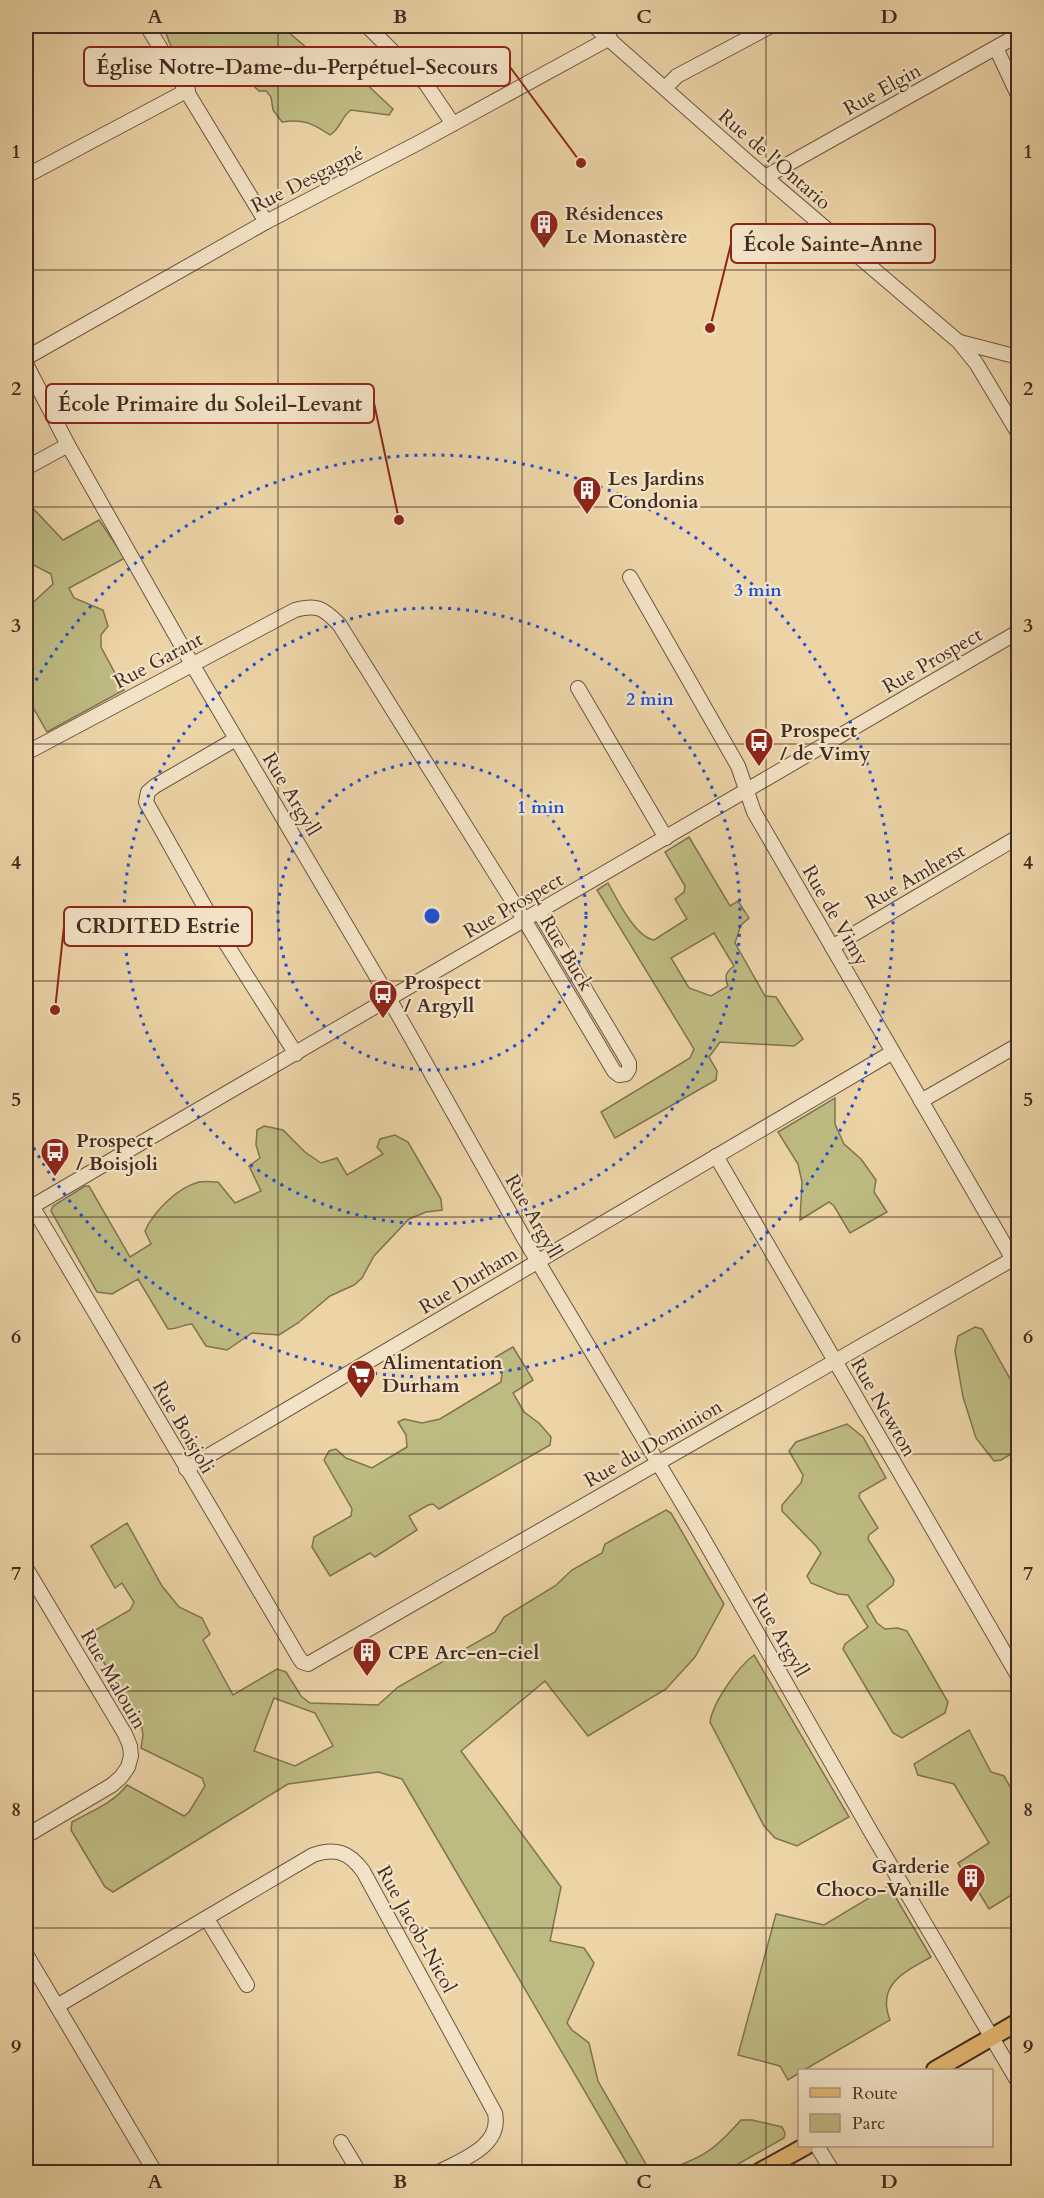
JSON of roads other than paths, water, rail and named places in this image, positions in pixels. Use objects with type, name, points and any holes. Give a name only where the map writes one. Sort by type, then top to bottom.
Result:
[{"type":"main road","points":[[937,2069],[1018,2022]]},
{"type":"main road","points":[[759,2172],[803,2147]]},
{"type":"street","points":[[147,26],[188,90],[266,222]]},
{"type":"street","points":[[367,26],[426,84],[453,124]]},
{"type":"street","name":"Rue de l'Ontario","points":[[594,26],[765,177],[959,342],[976,363],[1018,433]]},
{"type":"street","points":[[665,88],[677,76],[771,26]]},
{"type":"street","name":"Rue Elgin","points":[[765,177],[996,48],[1016,32]]},
{"type":"street","name":"Rue Desgagné","points":[[26,358],[266,222],[610,38]]},
{"type":"street","points":[[996,48],[1018,95]]},
{"type":"street","points":[[26,176],[188,90]]},
{"type":"street","points":[[959,342],[1018,357]]},
{"type":"street","name":"Rue Argyll","points":[[26,364],[68,445],[192,664],[390,999],[538,1262],[700,1533],[871,1832],[1018,2082]]},
{"type":"street","points":[[26,468],[68,445]]},
{"type":"street","name":"Rue de Vimy","points":[[630,577],[738,766],[754,812],[921,1101],[1017,1261]]},
{"type":"street","name":"Rue Garant","points":[[26,753],[295,610],[310,606]]},
{"type":"street","name":"Rue Buck","points":[[310,606],[326,611],[339,624],[525,921],[614,1071],[626,1074],[629,1063],[539,912]]},
{"type":"street","name":"Rue Prospect","points":[[29,1208],[1018,632]]},
{"type":"street","points":[[578,688],[666,838]]},
{"type":"street","points":[[236,739],[155,786],[148,792],[146,802],[220,933],[296,1054]]},
{"type":"street","name":"Rue Amherst","points":[[832,947],[1018,837]]},
{"type":"street","points":[[921,1101],[1018,1045]]},
{"type":"street","name":"Rue Durham","points":[[186,1469],[893,1052]]},
{"type":"street","name":"Rue Newton","points":[[716,1156],[1018,1676]]},
{"type":"street","name":"Rue Boisjoli","points":[[29,1208],[298,1656],[302,1662],[308,1664]]},
{"type":"street","name":"Rue du Dominion","points":[[308,1664],[835,1361],[1017,1261]]},
{"type":"street","name":"Rue Malouin","points":[[26,1568],[124,1734],[130,1746],[131,1756],[128,1767],[112,1785],[26,1836]]},
{"type":"street","name":"Rue Jacob-Nicol","points":[[57,2006],[319,1853],[343,1852],[357,1862],[495,2113],[496,2126],[490,2140],[483,2147],[440,2172]]},
{"type":"street","points":[[207,1919],[247,1985]]},
{"type":"street","points":[[26,1954],[155,2172]]},
{"type":"street","points":[[341,2142],[359,2172]]},
{"type":"street","points":[[818,2147],[833,2172]]},
{"type":"place","name":"Église Notre-Dame-du-Perpétuel-Secours","points":[[581,163]]},
{"type":"place","name":"Résidences Le Monastère","points":[[544,250]]},
{"type":"place","name":"École Sainte-Anne","points":[[710,328]]},
{"type":"place","name":"Les Jardins Condonia","points":[[587,516]]},
{"type":"place","name":"École Primaire du Soleil-Levant","points":[[399,520]]},
{"type":"place","name":"Prospect / de Vimy","points":[[759,768]]},
{"type":"place","name":"CRDITED Estrie","points":[[55,1010]]},
{"type":"place","name":"Prospect / Argyll","points":[[383,1020]]},
{"type":"place","name":"Prospect / Boisjoli","points":[[55,1178]]},
{"type":"place","name":"Alimentation Durham","points":[[361,1400]]},
{"type":"place","name":"CPE Arc-en-ciel","points":[[367,1678]]},
{"type":"place","name":"Garderie Choco-Vanille","points":[[971,1904]]}]
